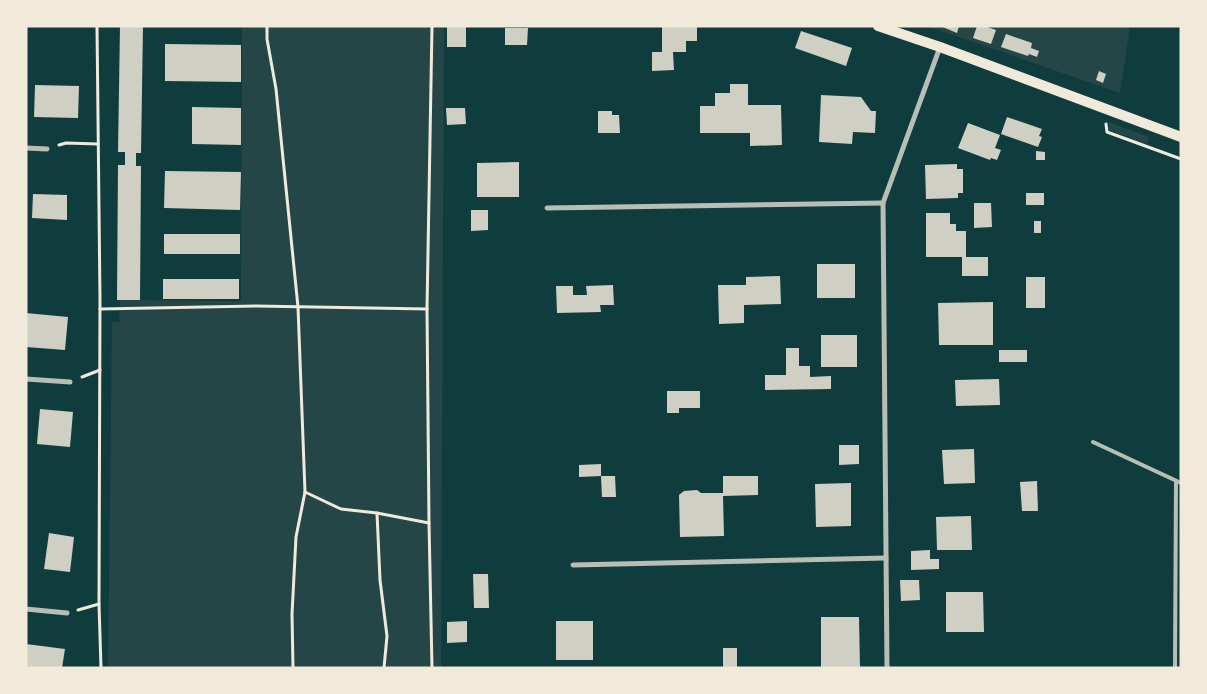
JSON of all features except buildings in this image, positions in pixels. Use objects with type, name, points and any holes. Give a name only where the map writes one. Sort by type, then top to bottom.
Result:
[{"type":"main road","points":[[878,26],[940,47],[1181,137]]},
{"type":"street","points":[[887,668],[883,203],[940,47]]},
{"type":"street","points":[[26,148],[47,149]]},
{"type":"street","points":[[547,208],[883,203]]},
{"type":"street","points":[[26,378],[70,382]]},
{"type":"street","points":[[572,565],[886,558]]},
{"type":"street","points":[[26,609],[67,613]]},
{"type":"lane","points":[[1093,442],[1178,482],[1175,668]]},
{"type":"path","points":[[97,26],[100,309],[99,604],[101,668]]},
{"type":"path","points":[[267,26],[267,39],[276,89],[298,307],[305,492],[296,537],[292,614],[293,668]]},
{"type":"path","points":[[432,26],[427,309],[432,668]]},
{"type":"path","points":[[1107,132],[1181,159]]},
{"type":"path","points":[[47,149],[66,143],[98,144]]},
{"type":"path","points":[[100,309],[298,307],[427,309]]},
{"type":"path","points":[[70,382],[100,370]]},
{"type":"path","points":[[305,492],[341,509],[377,513],[429,523]]},
{"type":"path","points":[[377,513],[380,580],[387,636],[384,668]]},
{"type":"path","points":[[67,613],[99,604]]},
{"type":"shaded area","points":[[242,26],[444,26],[441,668],[108,668],[112,322],[119,322],[120,301],[117,300],[241,301]]},
{"type":"shaded area","points":[[927,26],[1130,26],[1120,93]]},
{"type":"shaded area","points":[[1109,122],[1149,137],[1147,144],[1109,130]]}]
